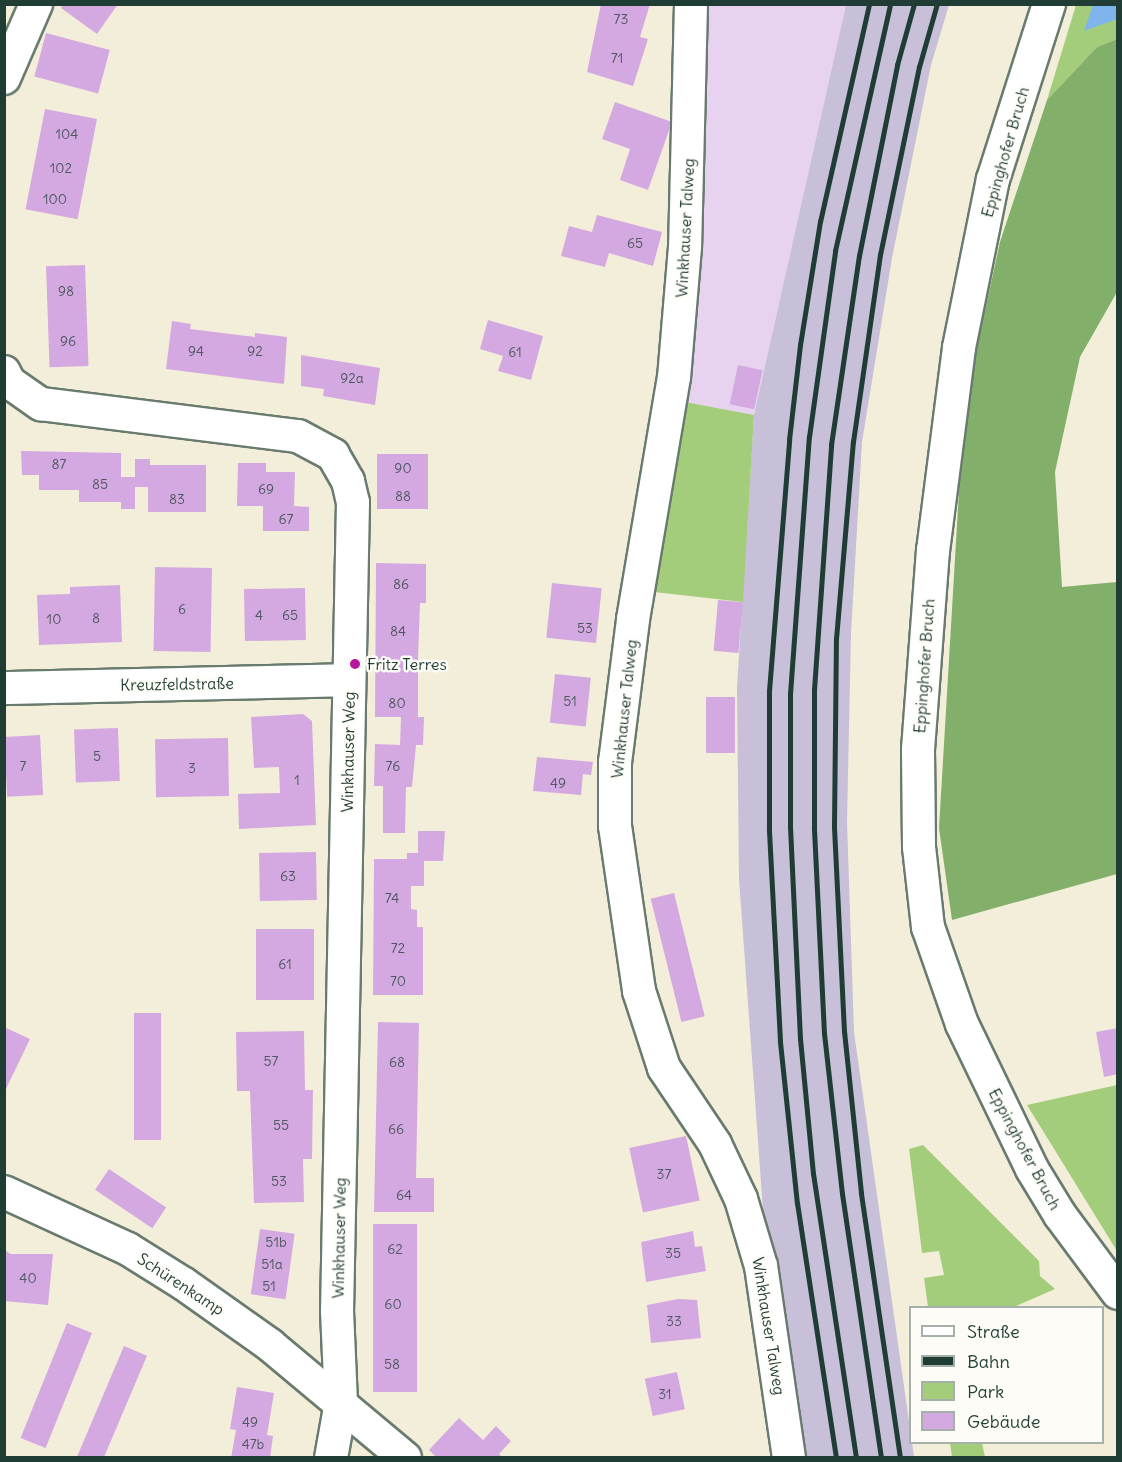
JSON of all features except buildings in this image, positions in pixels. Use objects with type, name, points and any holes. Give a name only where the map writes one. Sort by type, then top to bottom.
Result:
[{"type":"street","points":[[4,78],[36,4]]},
{"type":"street","name":"Winkhauser Talweg","points":[[691,4],[686,247],[674,377],[630,644],[615,762],[615,826],[639,991],[660,1057],[677,1091],[716,1144],[741,1199],[761,1266],[789,1458]]},
{"type":"street","name":"Eppinghofer Bruch","points":[[1049,4],[993,179],[959,348],[933,550],[918,750],[919,847],[928,927],[962,1024],[1032,1169],[1060,1215],[1118,1293]]},
{"type":"street","name":"Winkhauser Weg","points":[[4,372],[9,382],[41,404],[298,436],[333,455],[348,481],[353,502],[338,1311],[341,1402],[331,1458]]},
{"type":"street","name":"Kreuzfeldstraße","points":[[4,688],[349,680]]},
{"type":"street","name":"Schürenkamp","points":[[4,1192],[128,1250],[184,1284],[341,1402]]},
{"type":"street","points":[[341,1402],[405,1458]]},
{"type":"shaded area","points":[[703,5],[846,5],[754,415],[685,402],[697,323]]},
{"type":"shaded area","points":[[846,5],[949,5],[931,65],[892,258],[862,442],[851,634],[847,822],[854,1032],[909,1422],[909,1444],[912,1444],[914,1457],[802,1458],[764,1224],[739,879],[737,688],[754,415]]},
{"type":"green space","points":[[1076,5],[1117,5],[1117,39],[1097,47],[1047,100]]},
{"type":"green space","points":[[1117,39],[1117,292],[1080,357],[1055,472],[1062,587],[1117,582],[1117,874],[952,920],[939,828],[964,407],[1000,242],[1047,100],[1097,47]]},
{"type":"green space","points":[[685,402],[754,415],[743,602],[654,592]]},
{"type":"green space","points":[[1118,1085],[1117,1251],[1027,1105]]},
{"type":"green space","points":[[923,1145],[1039,1261],[1040,1276],[1055,1289],[1016,1306],[928,1306],[924,1278],[944,1275],[939,1251],[922,1253],[909,1149]]},
{"type":"green space","points":[[950,1444],[982,1444],[985,1457],[952,1457]]},
{"type":"water","points":[[1093,5],[1117,5],[1117,19],[1084,31]]},
{"type":"railway","points":[[836,1458],[797,1204],[780,1041],[769,829],[769,691],[789,440],[800,345],[820,222],[869,4]]},
{"type":"railway","points":[[856,1458],[813,1174],[800,1039],[790,828],[790,694],[809,437],[835,251],[890,4]]},
{"type":"railway","points":[[881,1458],[842,1194],[824,1034],[814,827],[814,690],[831,445],[859,256],[897,65],[914,4]]},
{"type":"railway","points":[[900,1458],[861,1193],[844,1032],[834,826],[836,639],[853,442],[880,255],[919,67],[937,4]]},
{"type":"place","name":"Fritz Terres","points":[[355,664]]}]
